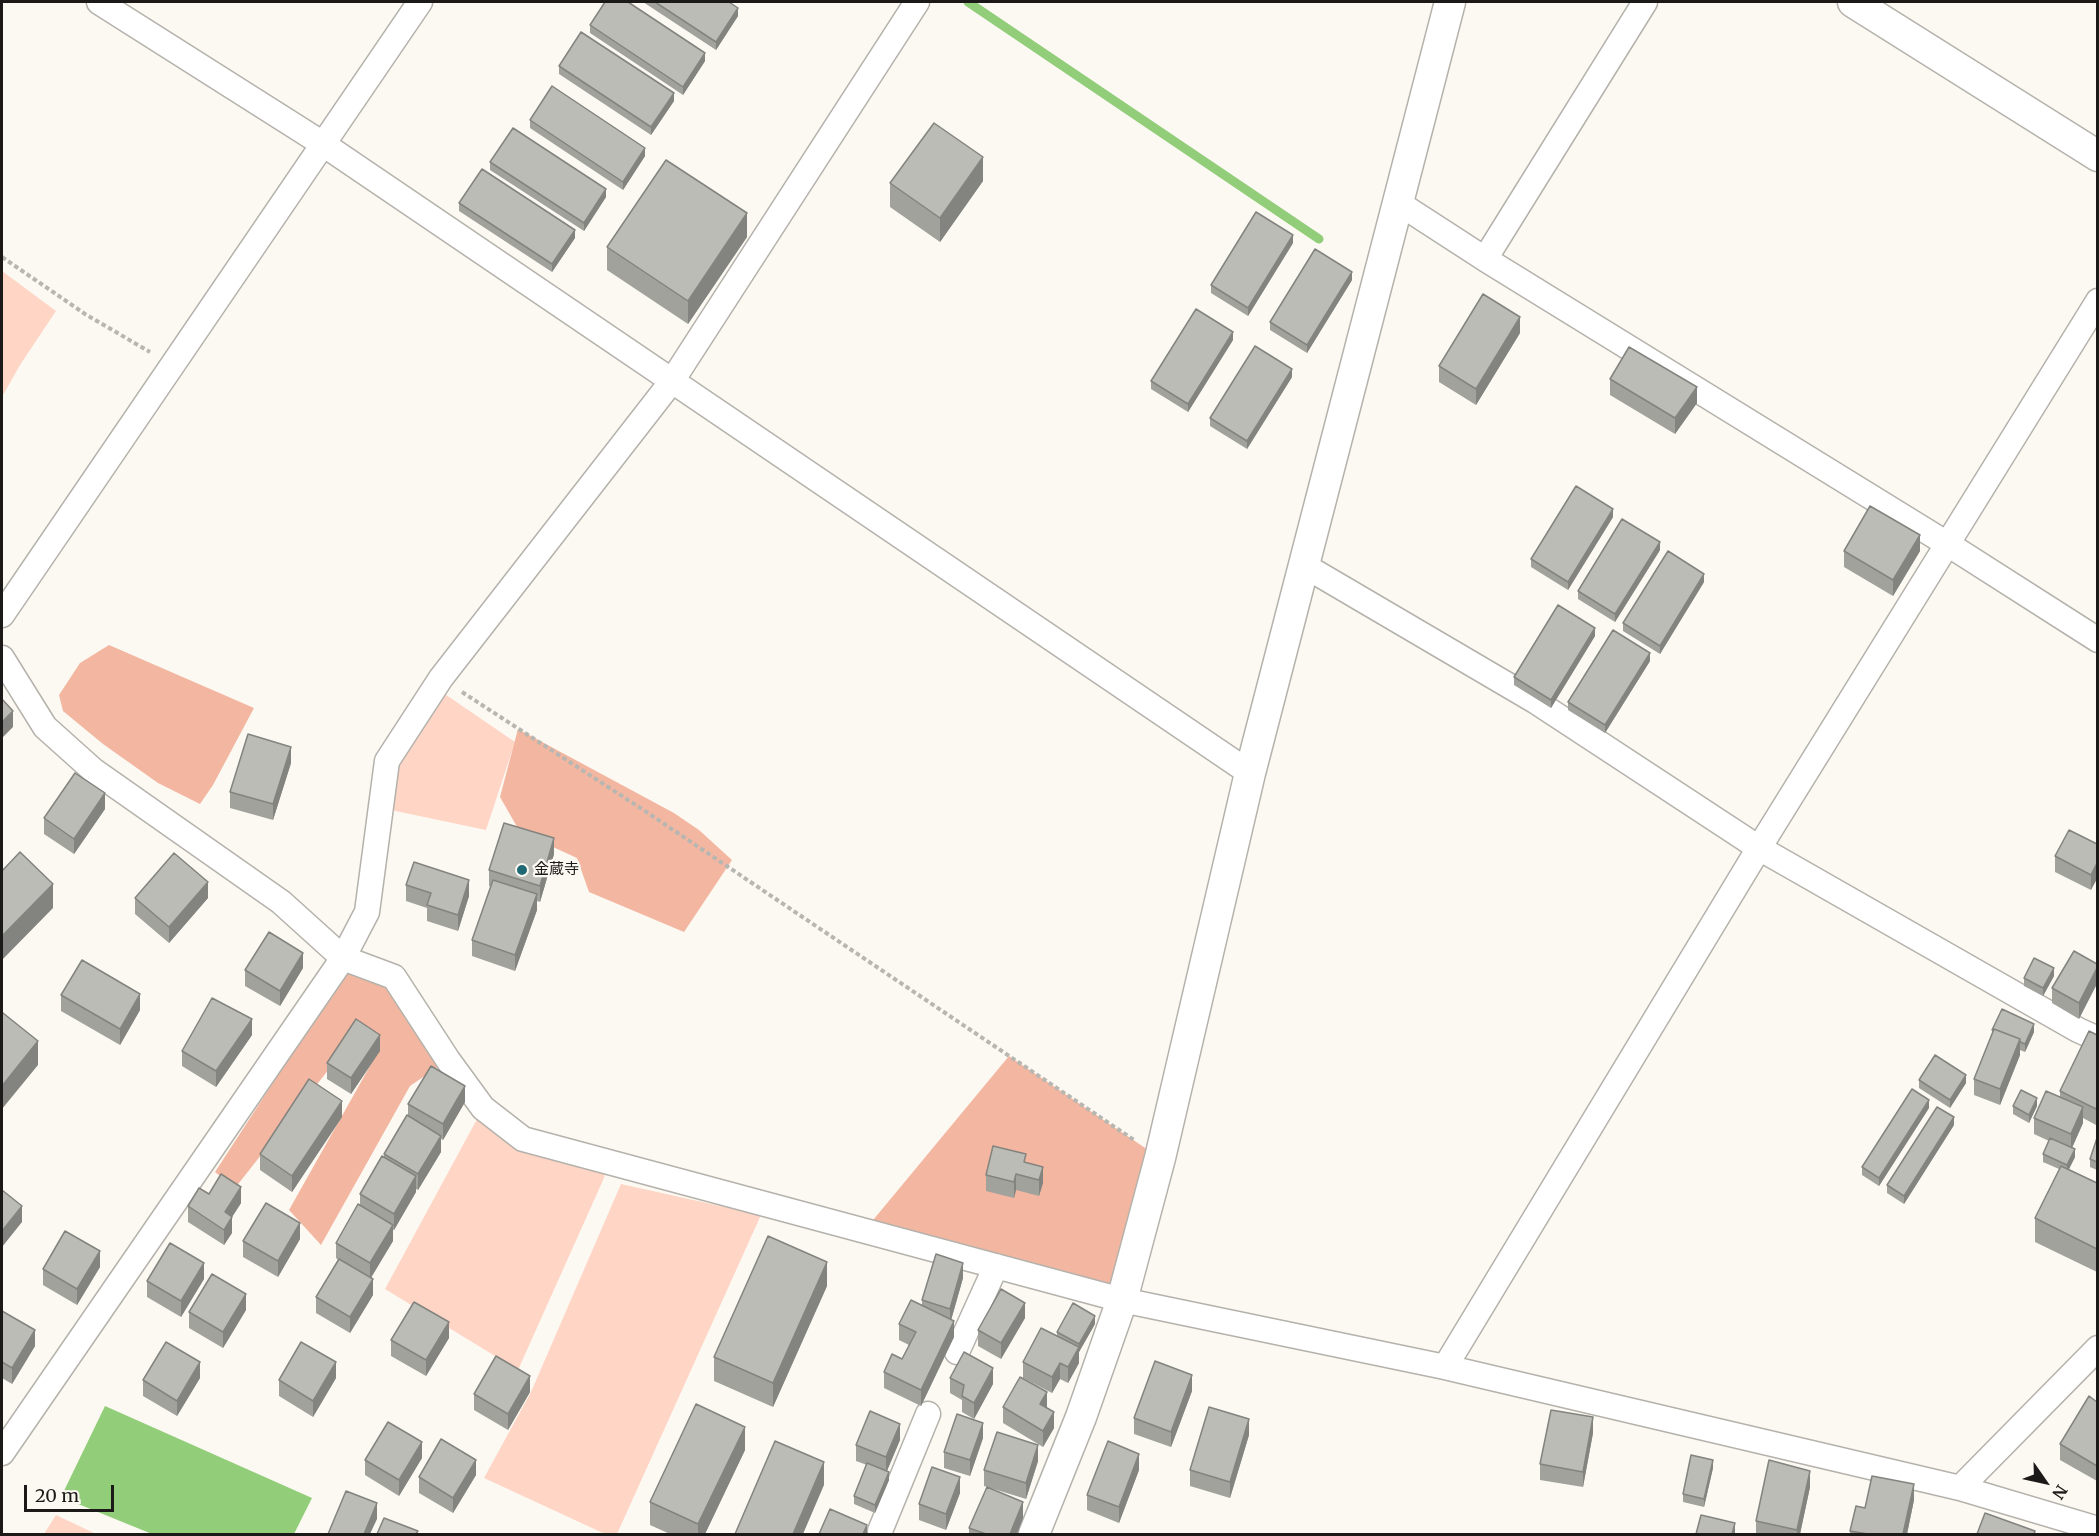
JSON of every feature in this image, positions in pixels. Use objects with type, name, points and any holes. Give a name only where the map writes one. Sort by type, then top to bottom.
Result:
[{"type":"street","points":[[99,2],[323,144],[1250,773]]},
{"type":"street","points":[[2,615],[420,2]]},
{"type":"street","points":[[6,1437],[343,958],[367,912],[387,761],[441,678],[672,381],[917,2]]},
{"type":"street","points":[[1034,1534],[1081,1416],[1122,1300],[1161,1158],[1250,773],[1450,2]]},
{"type":"street","points":[[1485,259],[1645,2]]},
{"type":"street","points":[[1854,2],[2097,156]]},
{"type":"street","points":[[1398,202],[1485,259],[1948,545],[2097,640]]},
{"type":"street","points":[[1445,1366],[1759,848],[2097,301]]},
{"type":"street","points":[[1305,566],[1535,701],[1759,848],[2097,1039]]},
{"type":"street","points":[[2,658],[45,727],[93,770],[281,902],[343,958],[394,977],[448,1060],[483,1108],[524,1139],[1122,1300],[1445,1366],[1960,1488],[2097,1529]]},
{"type":"street","points":[[957,1352],[996,1266]]},
{"type":"street","points":[[1960,1488],[2097,1348]]},
{"type":"street","points":[[876,1530],[928,1414]]},
{"type":"path","points":[[2,257],[85,314],[172,364]]},
{"type":"path","points":[[441,678],[645,811],[1161,1158]]},
{"type":"shaded area","points":[[2,271],[56,311],[2,397]]},
{"type":"shaded area","points":[[109,645],[254,708],[213,785],[200,804],[158,783],[103,744],[63,711],[59,695],[80,663]]},
{"type":"shaded area","points":[[436,688],[515,742],[486,830],[386,809],[387,761]]},
{"type":"shaded area","points":[[518,729],[674,813],[699,830],[732,860],[684,932],[589,892],[577,858],[520,832],[500,797]]},
{"type":"shaded area","points":[[347,969],[394,977],[448,1060],[410,1086],[321,1245],[289,1210],[379,1050],[356,1035],[235,1188],[215,1172]]},
{"type":"shaded area","points":[[1009,1056],[1160,1158],[1122,1300],[864,1231]]},
{"type":"shaded area","points":[[483,1108],[523,1139],[607,1161],[604,1178],[518,1370],[385,1289]]},
{"type":"shaded area","points":[[621,1184],[761,1215],[617,1534],[605,1534],[484,1478],[531,1392]]},
{"type":"shaded area","points":[[105,1406],[312,1498],[294,1534],[152,1534],[61,1497]]},
{"type":"shaded area","points":[[56,1515],[96,1534],[44,1534]]},
{"type":"building","points":[[605,2],[628,2],[705,53],[683,87],[590,25]]},
{"type":"building","points":[[655,2],[729,2],[738,8],[716,42]]},
{"type":"building","points":[[581,32],[674,93],[651,127],[559,66]]},
{"type":"building","points":[[552,86],[645,148],[623,182],[530,120]]},
{"type":"building","points":[[934,123],[983,157],[940,218],[890,183]]},
{"type":"building","points":[[513,128],[606,189],[584,223],[490,162]]},
{"type":"building","points":[[666,160],[747,213],[688,301],[607,247]]},
{"type":"building","points":[[482,169],[575,230],[552,264],[459,203]]},
{"type":"building","points":[[1256,212],[1293,235],[1248,308],[1211,285]]},
{"type":"building","points":[[1315,249],[1352,272],[1307,345],[1270,322]]},
{"type":"building","points":[[1483,294],[1520,317],[1476,389],[1439,366]]},
{"type":"building","points":[[1196,309],[1233,332],[1188,404],[1151,381]]},
{"type":"building","points":[[1255,346],[1292,369],[1247,441],[1210,418]]},
{"type":"building","points":[[1629,347],[1697,387],[1675,418],[1610,379]]},
{"type":"building","points":[[1576,486],[1613,509],[1568,582],[1531,559]]},
{"type":"building","points":[[1870,506],[1920,535],[1893,580],[1844,551]]},
{"type":"building","points":[[1622,519],[1660,542],[1615,614],[1578,591]]},
{"type":"building","points":[[1668,551],[1704,574],[1660,646],[1623,623]]},
{"type":"building","points":[[1558,605],[1595,628],[1551,700],[1514,677]]},
{"type":"building","points":[[1613,630],[1650,653],[1605,725],[1568,702]]},
{"type":"building","points":[[2,699],[13,711],[2,722]]},
{"type":"building","points":[[248,734],[291,747],[273,804],[230,792]]},
{"type":"building","points":[[75,773],[105,793],[74,839],[44,818]]},
{"type":"building","name":"金蔵寺","points":[[504,823],[554,838],[540,886],[489,870]]},
{"type":"building","points":[[2069,830],[2097,844],[2097,863],[2091,875],[2055,856]]},
{"type":"building","points":[[20,852],[53,884],[2,936],[2,871]]},
{"type":"building","points":[[174,853],[208,882],[169,927],[135,898]]},
{"type":"building","points":[[414,862],[469,880],[458,915],[427,905],[431,893],[406,885]]},
{"type":"building","points":[[493,880],[537,894],[515,955],[472,940]]},
{"type":"building","points":[[269,932],[303,953],[280,991],[245,970]]},
{"type":"building","points":[[2074,951],[2097,964],[2079,1003],[2052,988]]},
{"type":"building","points":[[2034,958],[2054,968],[2043,988],[2024,978]]},
{"type":"building","points":[[82,960],[140,994],[120,1029],[61,995]]},
{"type":"building","points":[[212,998],[252,1019],[216,1071],[182,1051]]},
{"type":"building","points":[[2002,1009],[2034,1024],[2025,1044],[2020,1042],[2020,1039],[1992,1030]]},
{"type":"building","points":[[3,1013],[38,1041],[2,1086],[2,1015]]},
{"type":"building","points":[[356,1019],[380,1035],[351,1078],[327,1063]]},
{"type":"building","points":[[1994,1029],[2020,1039],[2000,1089],[1974,1079]]},
{"type":"building","points":[[2089,1031],[2097,1035],[2096,1109],[2060,1091]]},
{"type":"building","points":[[1935,1055],[1966,1075],[1950,1100],[1919,1080]]},
{"type":"building","points":[[431,1066],[465,1086],[443,1124],[408,1104]]},
{"type":"building","points":[[309,1079],[342,1101],[292,1176],[260,1154]]},
{"type":"building","points":[[1912,1089],[1929,1100],[1879,1178],[1862,1167]]},
{"type":"building","points":[[2021,1090],[2037,1098],[2029,1115],[2013,1106]]},
{"type":"building","points":[[2046,1091],[2083,1107],[2071,1134],[2034,1118]]},
{"type":"building","points":[[1937,1107],[1954,1117],[1904,1196],[1887,1185]]},
{"type":"building","points":[[407,1115],[441,1136],[418,1174],[384,1154]]},
{"type":"building","points":[[2050,1138],[2075,1149],[2067,1165],[2043,1154]]},
{"type":"building","points":[[2097,1138],[2097,1162],[2090,1159]]},
{"type":"building","points":[[993,1146],[1026,1154],[1024,1162],[1043,1167],[1039,1180],[1016,1174],[1014,1182],[986,1175]]},
{"type":"building","points":[[382,1156],[416,1176],[394,1214],[360,1194]]},
{"type":"building","points":[[2061,1166],[2097,1183],[2097,1249],[2035,1218]]},
{"type":"building","points":[[221,1174],[241,1187],[225,1212],[232,1217],[224,1230],[188,1206],[199,1188],[209,1194]]},
{"type":"building","points":[[2,1190],[22,1206],[2,1231]]},
{"type":"building","points":[[266,1203],[300,1223],[278,1261],[243,1241]]},
{"type":"building","points":[[358,1204],[393,1225],[370,1263],[336,1243]]},
{"type":"building","points":[[65,1231],[100,1251],[77,1289],[43,1269]]},
{"type":"building","points":[[768,1236],[827,1262],[773,1383],[714,1357]]},
{"type":"building","points":[[170,1243],[204,1263],[181,1301],[147,1281]]},
{"type":"building","points":[[936,1254],[963,1263],[950,1309],[922,1300]]},
{"type":"building","points":[[339,1259],[373,1279],[350,1317],[316,1297]]},
{"type":"building","points":[[212,1274],[246,1294],[223,1332],[189,1312]]},
{"type":"building","points":[[1001,1289],[1025,1303],[1001,1343],[978,1330]]},
{"type":"building","points":[[911,1300],[954,1321],[921,1390],[884,1372],[892,1354],[902,1359],[916,1332],[899,1324]]},
{"type":"building","points":[[414,1302],[449,1322],[426,1360],[391,1340]]},
{"type":"building","points":[[1073,1303],[1095,1316],[1079,1344],[1057,1332]]},
{"type":"building","points":[[2,1311],[35,1330],[12,1368],[2,1362]]},
{"type":"building","points":[[1041,1328],[1079,1347],[1068,1367],[1060,1363],[1052,1377],[1023,1362]]},
{"type":"building","points":[[166,1342],[200,1362],[177,1401],[143,1380]]},
{"type":"building","points":[[301,1342],[336,1362],[313,1401],[279,1380]]},
{"type":"building","points":[[964,1352],[993,1368],[974,1403],[962,1396],[964,1385],[950,1378]]},
{"type":"building","points":[[496,1356],[530,1376],[508,1414],[474,1394]]},
{"type":"building","points":[[1155,1361],[1192,1375],[1171,1432],[1134,1418]]},
{"type":"building","points":[[1020,1377],[1047,1392],[1040,1404],[1054,1412],[1043,1431],[1003,1407]]},
{"type":"building","points":[[2089,1396],[2097,1402],[2097,1466],[2060,1444]]},
{"type":"building","points":[[696,1404],[745,1427],[698,1524],[650,1502]]},
{"type":"building","points":[[1209,1407],[1249,1419],[1230,1482],[1190,1470]]},
{"type":"building","points":[[1551,1410],[1593,1417],[1583,1472],[1540,1464]]},
{"type":"building","points":[[870,1411],[900,1424],[886,1457],[856,1445]]},
{"type":"building","points":[[957,1414],[983,1423],[970,1460],[944,1452]]},
{"type":"building","points":[[388,1422],[422,1442],[399,1480],[365,1460]]},
{"type":"building","points":[[997,1432],[1038,1445],[1026,1483],[984,1470]]},
{"type":"building","points":[[441,1439],[476,1460],[453,1498],[419,1477]]},
{"type":"building","points":[[775,1441],[824,1462],[793,1534],[735,1534]]},
{"type":"building","points":[[1108,1441],[1139,1454],[1119,1507],[1087,1495]]},
{"type":"building","points":[[1691,1455],[1713,1460],[1704,1499],[1683,1494]]},
{"type":"building","points":[[1769,1460],[1810,1471],[1797,1530],[1756,1521]]},
{"type":"building","points":[[867,1463],[889,1472],[875,1505],[854,1496]]},
{"type":"building","points":[[932,1467],[960,1477],[946,1514],[919,1504]]},
{"type":"building","points":[[1872,1476],[1914,1484],[1903,1534],[1868,1534],[1850,1531],[1856,1506],[1865,1508]]},
{"type":"building","points":[[987,1487],[1023,1502],[1010,1534],[986,1534],[969,1528]]},
{"type":"building","points":[[346,1491],[377,1503],[364,1534],[328,1534]]},
{"type":"building","points":[[830,1509],[867,1525],[863,1534],[819,1534]]},
{"type":"building","points":[[1985,1513],[2035,1531],[2034,1534],[1977,1534]]},
{"type":"building","points":[[1701,1515],[1735,1523],[1732,1534],[1696,1534]]},
{"type":"building","points":[[384,1518],[418,1531],[416,1534],[377,1534]]},
{"type":"waterway","points":[[968,2],[1319,239]]},
{"type":"place","name":"金蔵寺","points":[[522,870]]}]
